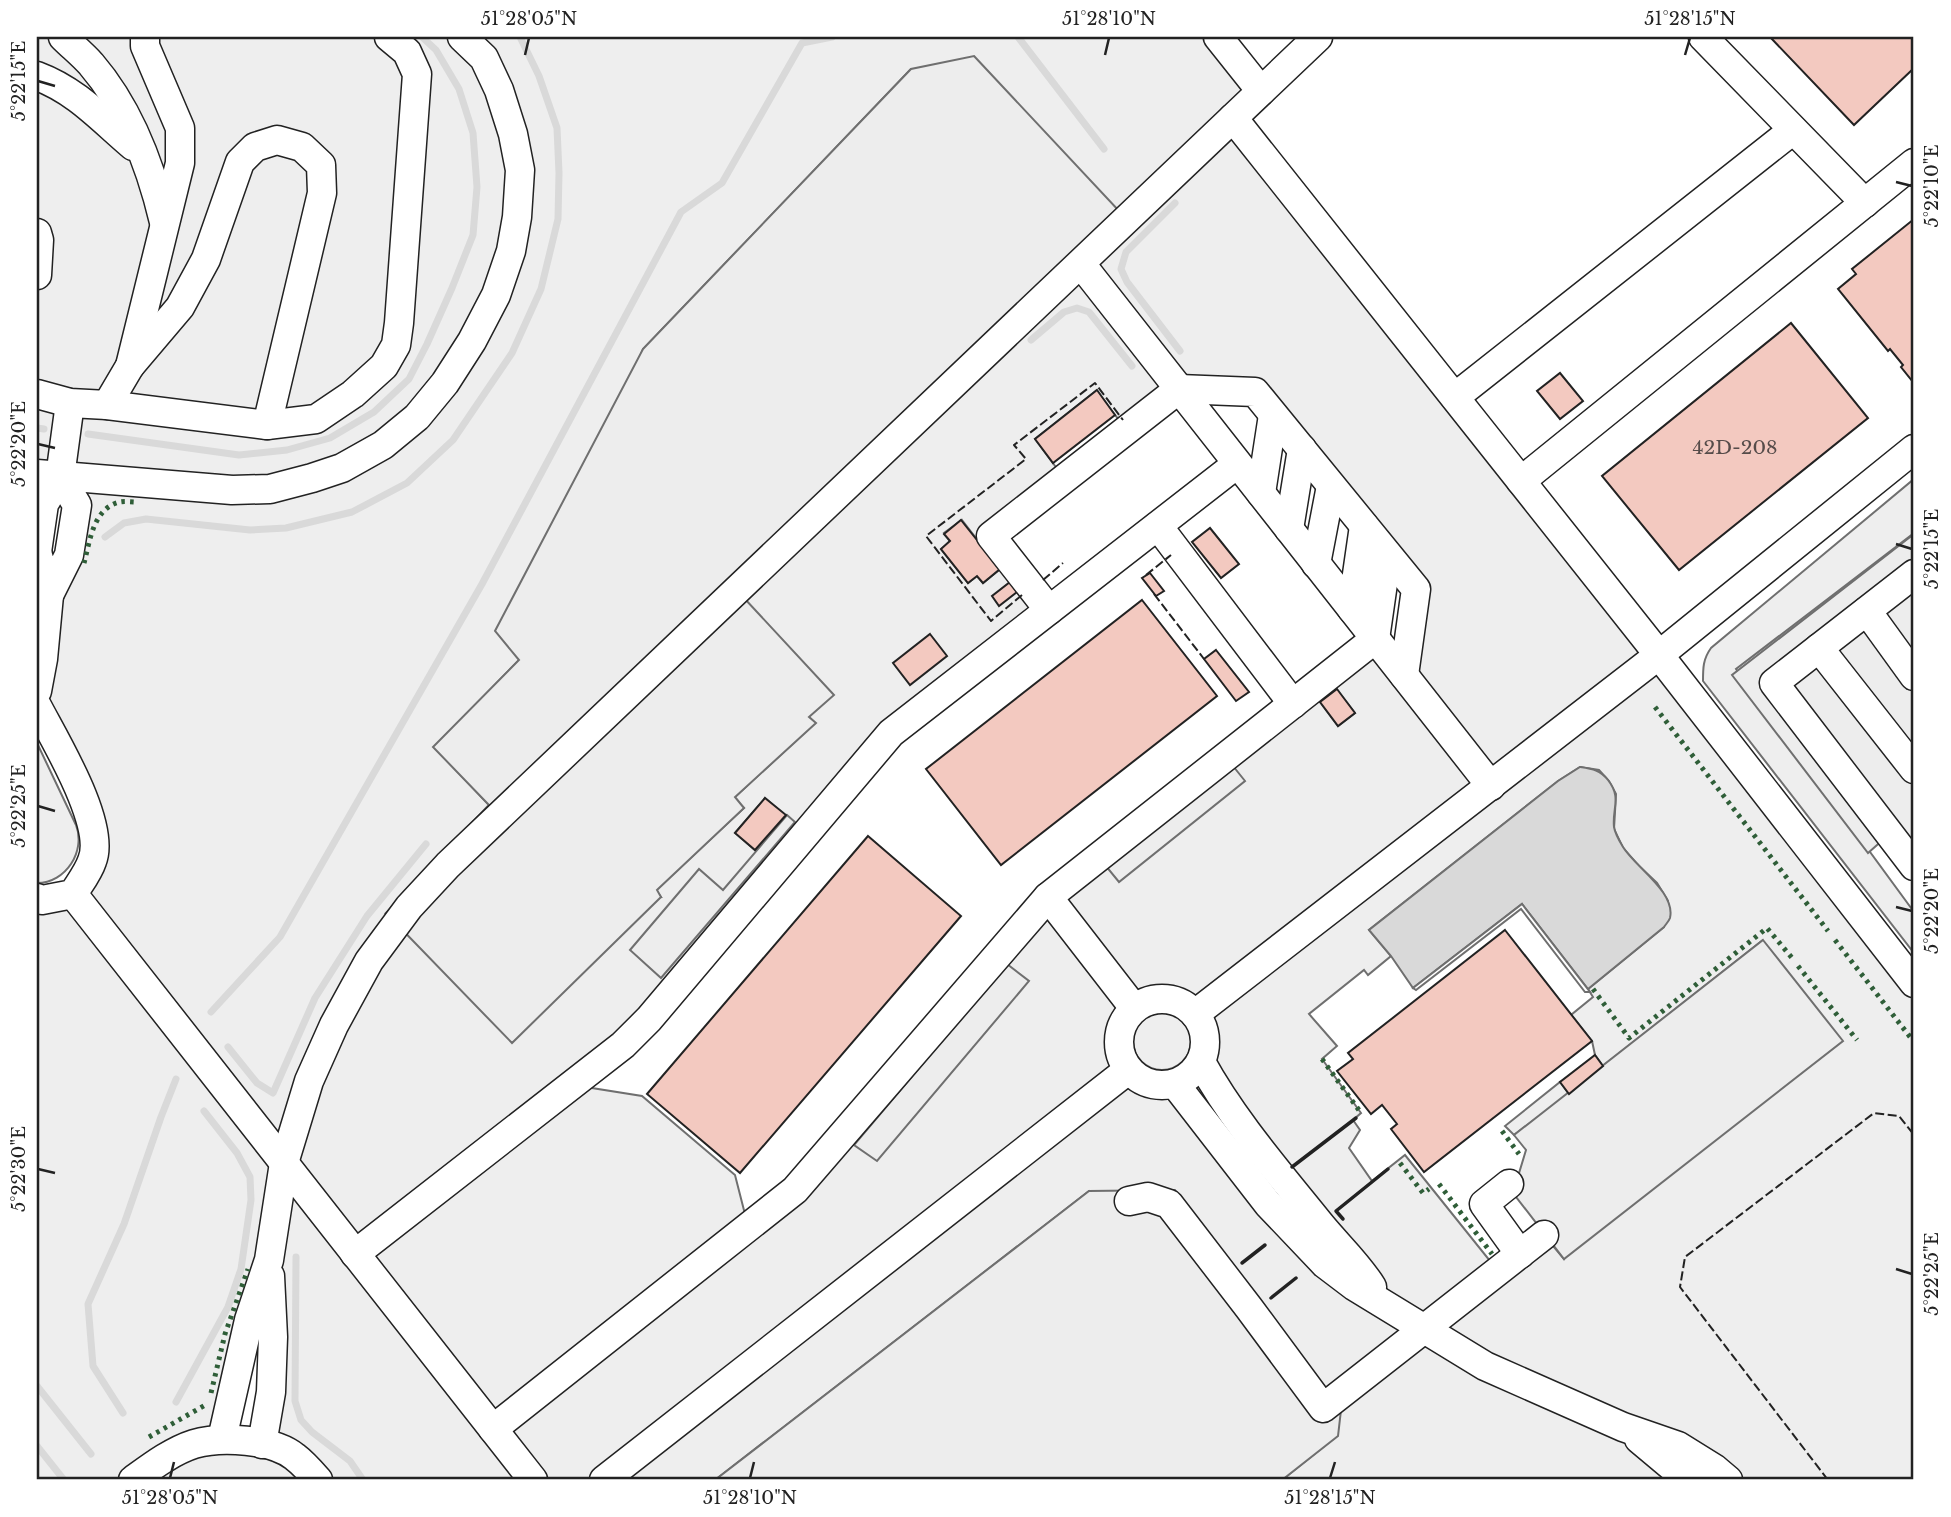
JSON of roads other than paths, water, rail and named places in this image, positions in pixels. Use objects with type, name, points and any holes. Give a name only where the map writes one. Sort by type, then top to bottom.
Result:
[{"type":"lane","points":[[63,37],[91,64],[121,107],[158,195],[164,222]]},
{"type":"lane","points":[[130,366],[180,163],[180,128],[145,46],[145,37]]},
{"type":"lane","points":[[37,394],[70,403],[107,405],[267,425],[316,419],[353,394],[384,366],[396,345],[417,74],[407,52],[389,37]]},
{"type":"lane","points":[[49,476],[232,490],[270,489],[342,468],[383,445],[417,417],[445,383],[472,341],[496,295],[511,251],[517,217],[520,170],[513,134],[499,90],[484,58],[462,37]]},
{"type":"lane","points":[[1218,37],[1261,91]]},
{"type":"lane","points":[[222,1439],[249,1320],[269,1260],[284,1163],[309,1081],[334,1025],[369,961],[409,907],[448,865],[1318,37]]},
{"type":"lane","points":[[1703,37],[1865,203]]},
{"type":"lane","points":[[37,76],[57,84],[92,109],[142,155]]},
{"type":"lane","points":[[1233,118],[1659,655],[1914,983]]},
{"type":"lane","points":[[1455,397],[1793,130]]},
{"type":"lane","points":[[107,405],[130,366],[180,307],[200,271],[240,162],[255,147],[277,140],[302,147],[321,165],[322,193],[267,425]]},
{"type":"lane","points":[[1521,481],[1914,163]]},
{"type":"lane","points":[[37,233],[37,275]]},
{"type":"lane","points":[[1081,264],[1491,786]]},
{"type":"lane","points":[[1049,610],[991,536],[1179,389],[1255,392],[1416,589],[1404,675]]},
{"type":"lane","points":[[37,691],[49,595],[37,552],[49,476],[70,403]]},
{"type":"lane","points":[[1261,493],[1273,415]]},
{"type":"lane","points":[[1289,529],[1301,449]]},
{"type":"lane","points":[[1195,1014],[1659,655],[1914,449]]},
{"type":"lane","points":[[355,1254],[623,1045],[658,1009],[891,733],[1237,464]]},
{"type":"lane","points":[[49,476],[77,505],[69,555],[49,595]]},
{"type":"lane","points":[[1316,564],[1331,486]]},
{"type":"lane","points":[[1158,526],[1293,704]]},
{"type":"lane","points":[[1352,609],[1364,526]]},
{"type":"lane","points":[[493,1429],[795,1190],[1048,897],[1376,639],[1387,555]]},
{"type":"lane","points":[[1914,574],[1774,684],[1914,866]]},
{"type":"lane","points":[[1867,611],[1914,676]]},
{"type":"lane","points":[[1819,648],[1914,769]]},
{"type":"lane","points":[[37,706],[77,781],[94,835],[93,860],[73,894],[42,900],[37,898]]},
{"type":"lane","points":[[73,894],[533,1480]]},
{"type":"lane","points":[[1048,897],[1134,1009]]},
{"type":"lane","points":[[1166,999],[1182,1003],[1195,1014],[1204,1029],[1206,1046],[1201,1062],[1190,1075],[1175,1084],[1158,1085],[1142,1081],[1128,1070],[1121,1055],[1119,1038],[1124,1022],[1134,1009],[1149,1000],[1166,999]]},
{"type":"lane","points":[[1201,1062],[1217,1092],[1321,1225],[1363,1272],[1381,1301]]},
{"type":"lane","points":[[604,1480],[1128,1070]]},
{"type":"lane","points":[[1175,1084],[1279,1216],[1325,1264],[1354,1286],[1485,1366],[1623,1426],[1678,1446],[1728,1480]]},
{"type":"lane","points":[[1509,1185],[1485,1204],[1520,1254]]},
{"type":"lane","points":[[1129,1201],[1148,1197],[1169,1204],[1323,1408],[1544,1236]]},
{"type":"lane","points":[[262,1444],[271,1392],[273,1351],[269,1260]]},
{"type":"lane","points":[[1623,1426],[1688,1480]]},
{"type":"lane","points":[[133,1480],[155,1464],[194,1444],[222,1439],[240,1439],[293,1455],[318,1480]]},
{"type":"waterway","points":[[88,434],[239,455],[287,450],[330,438],[374,412],[409,379],[452,288],[473,235],[477,187],[473,133],[459,89],[436,50],[422,37]]},
{"type":"waterway","points":[[105,537],[124,523],[146,519],[250,530],[286,528],[352,512],[407,483],[453,440],[512,353],[541,289],[558,219],[557,128],[539,76],[520,37]]},
{"type":"waterway","points":[[211,1012],[280,937],[482,584],[681,212],[722,183],[802,43],[832,37]]},
{"type":"waterway","points":[[1018,37],[1104,149]]},
{"type":"waterway","points":[[1175,203],[1126,252],[1121,269],[1127,282],[1180,351]]},
{"type":"waterway","points":[[1031,340],[1064,312],[1077,308],[1089,312],[1132,366]]},
{"type":"waterway","points":[[37,428],[44,429]]},
{"type":"waterway","points":[[228,1047],[257,1083],[273,1093],[315,998],[367,916],[426,844]]},
{"type":"waterway","points":[[123,1413],[93,1366],[88,1304],[124,1224],[176,1079]]},
{"type":"waterway","points":[[176,1402],[228,1307],[241,1269],[251,1200],[250,1177],[237,1153],[204,1111]]},
{"type":"waterway","points":[[296,1257],[295,1401],[301,1420],[312,1432],[350,1461],[363,1480]]},
{"type":"waterway","points":[[37,1386],[91,1454]]},
{"type":"waterway","points":[[37,1446],[64,1480]]}]
